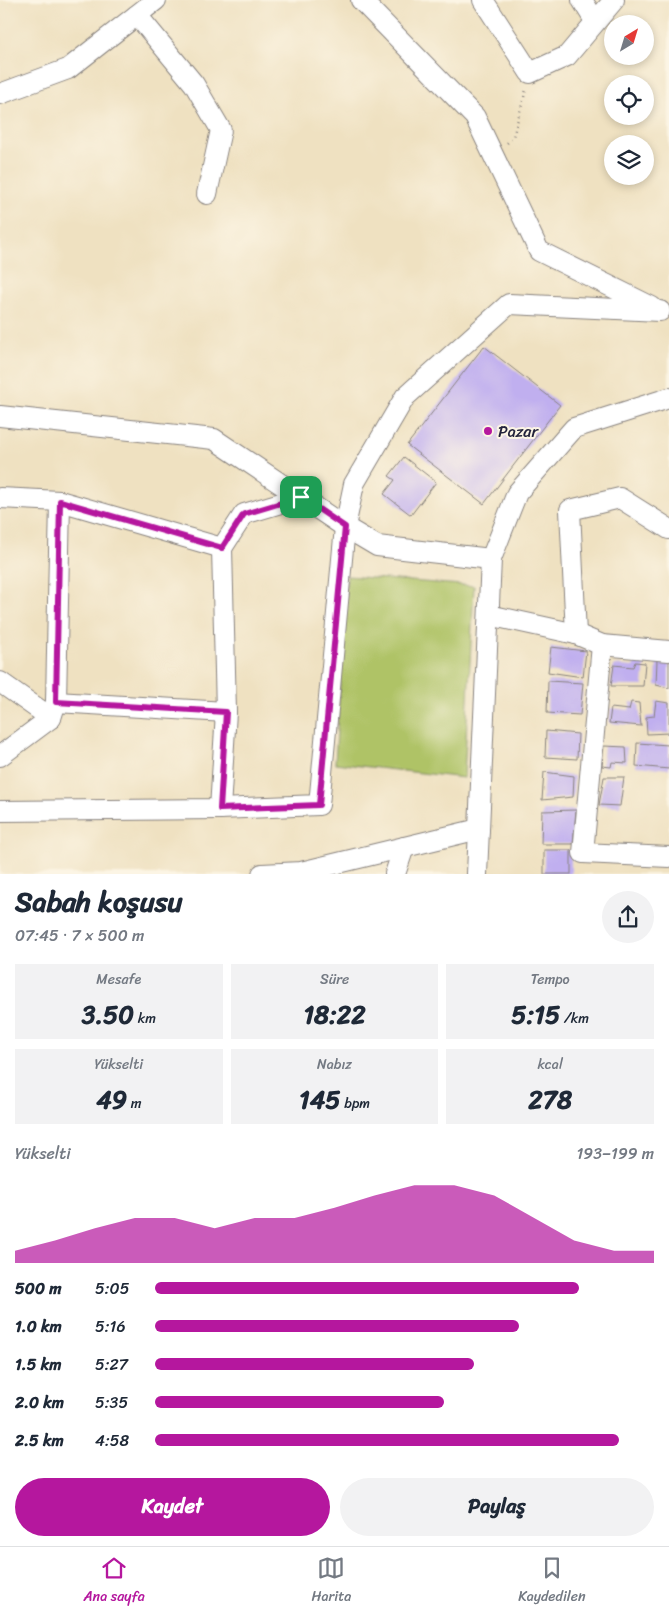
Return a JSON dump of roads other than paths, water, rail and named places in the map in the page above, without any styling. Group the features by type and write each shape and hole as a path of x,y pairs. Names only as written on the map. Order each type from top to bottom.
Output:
{"street":[{"path":"0,94 68,69 156,0"},
{"path":"361,0 475,117 539,251 664,313"},
{"path":"483,0 530,73 567,56 614,0"},
{"path":"582,0 595,21"},
{"path":"137,15 230,126 207,194"},
{"path":"0,811 220,809 319,805 345,527 354,484 405,397 509,304 664,313"},
{"path":"477,874 491,559 517,493 574,428 669,398"},
{"path":"0,416 214,438 345,527 377,546 491,559"},
{"path":"220,809 226,712 222,548 244,514 301,497"},
{"path":"0,498 60,501 222,548"},
{"path":"576,634 570,510 620,498 669,529"},
{"path":"0,756 53,710 60,501"},
{"path":"489,615 576,634 602,644 669,651"},
{"path":"602,644 583,853 669,857"},
{"path":"0,682 53,710 226,712"},
{"path":"262,874 301,872 479,829"},
{"path":"396,874 404,847"}],"place":[{"name":"Pazar","path":"488,431"}]}
